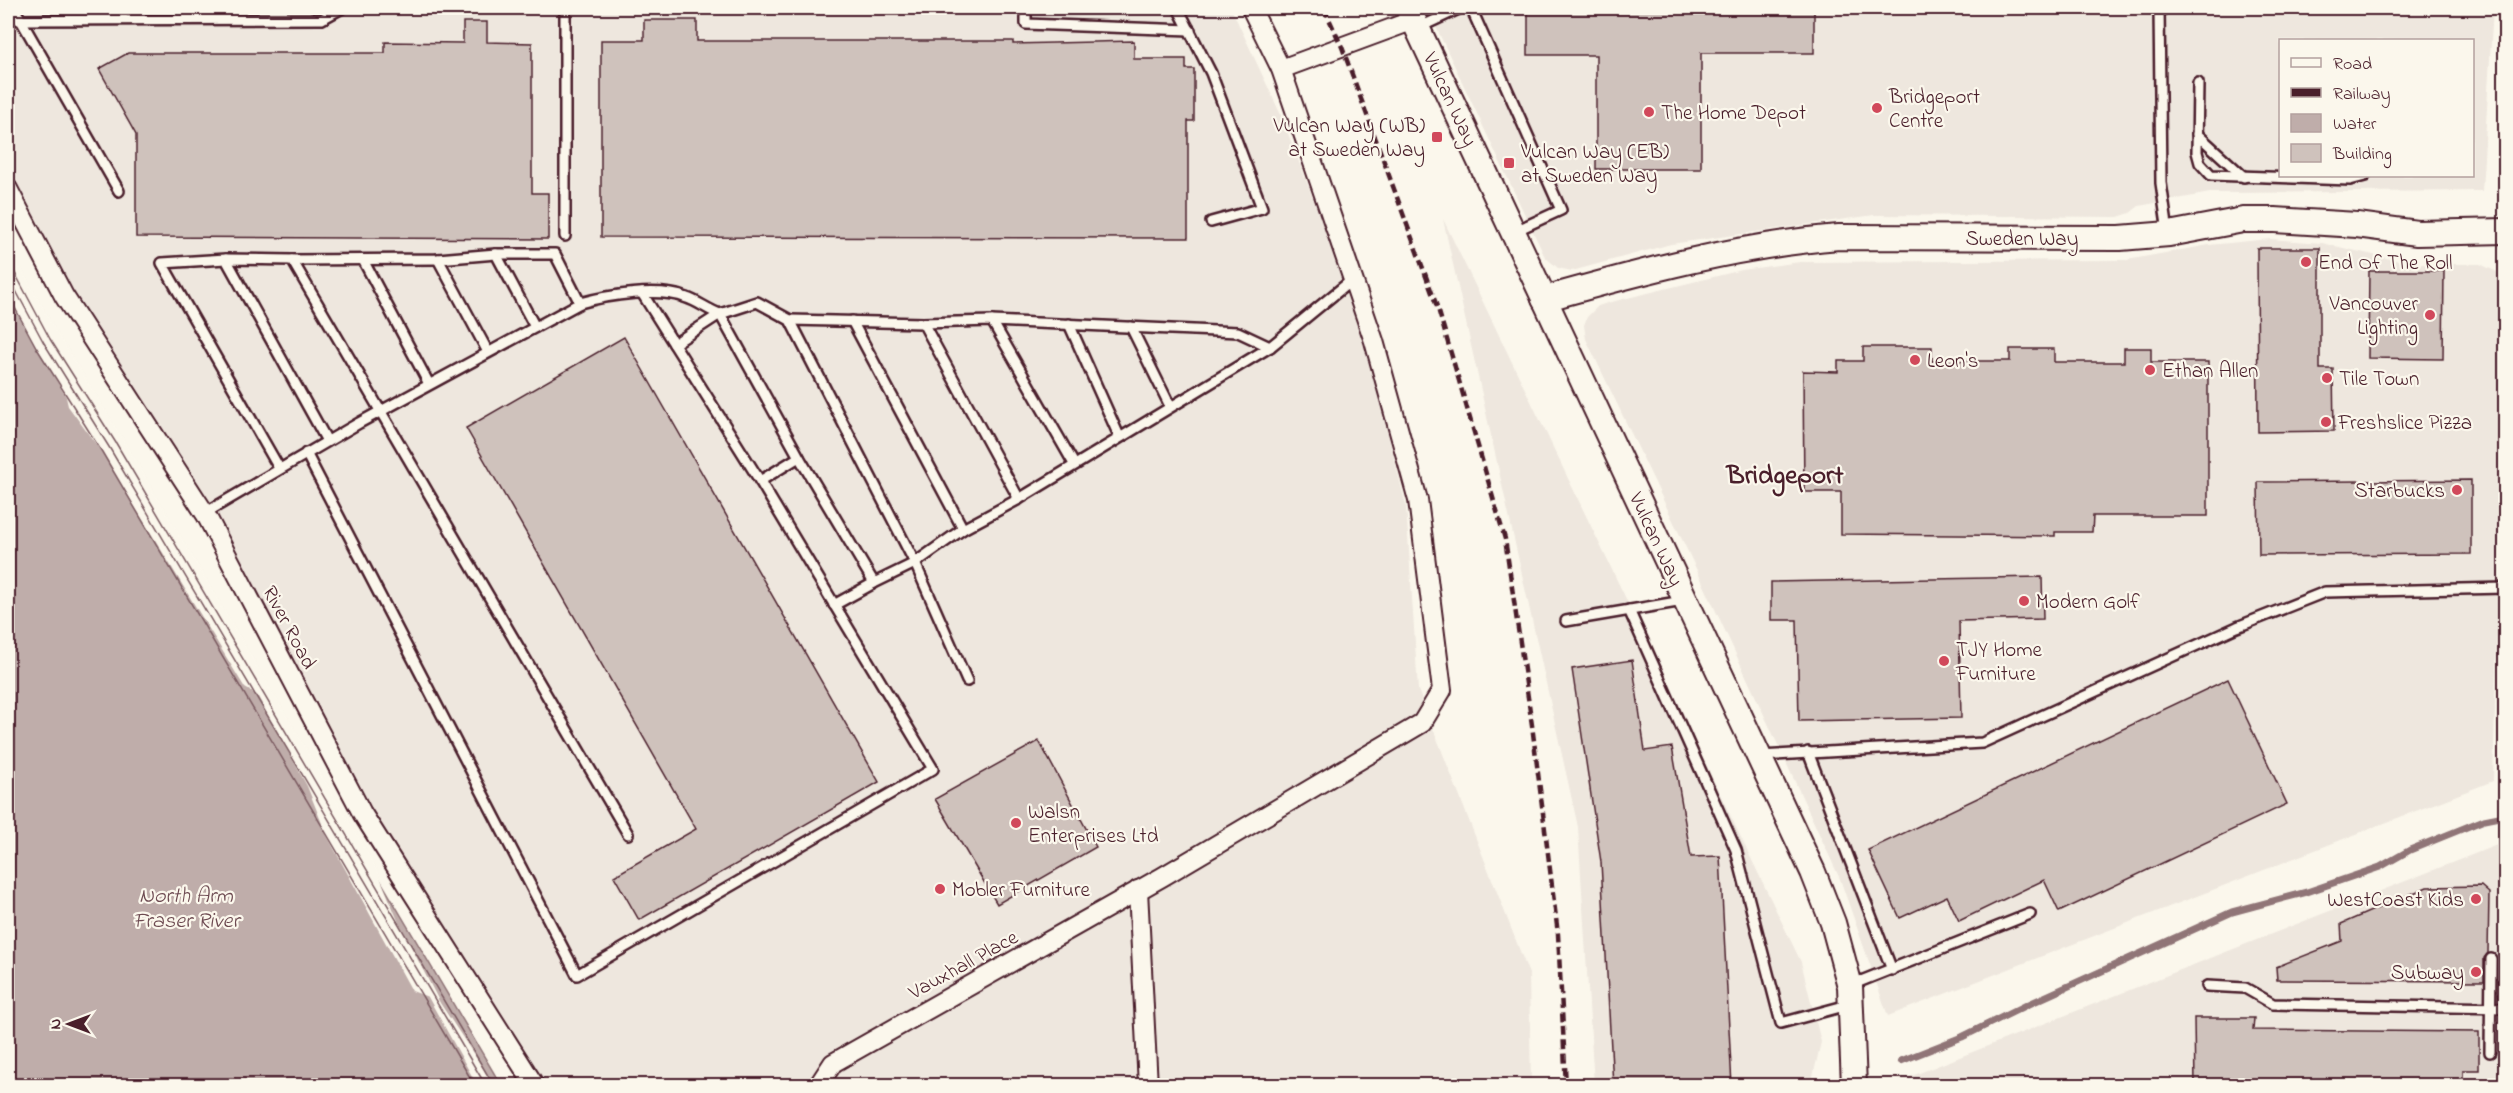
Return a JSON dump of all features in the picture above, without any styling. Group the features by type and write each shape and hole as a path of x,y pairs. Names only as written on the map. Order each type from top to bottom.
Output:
{"street":[{"path":"1251,8 1281,69 1353,279"},
{"path":"1281,69 1413,18"},
{"name":"Vulcan Way","path":"1413,18 1759,756 1829,913 1851,995 1854,1086"},
{"name":"River Road","path":"8,189 64,296 205,513 362,813 535,1086"},
{"name":"Sweden Way","path":"1544,299 1723,254 1796,241 1839,237 2120,238 2169,234 2243,220 2357,225 2417,233 2505,231"},
{"name":"Vauxhall Place","path":"818,1086 833,1063 1138,890 1422,723 1442,690 1418,500 1378,353 1353,279"},
{"path":"1138,890 1148,1086"}],"lane":[{"path":"14,8 119,191"},
{"path":"19,20 322,19 342,8"},
{"path":"565,8 565,236"},
{"path":"1026,8 1026,24 1190,30"},
{"path":"1178,8 1211,73 1262,208 1211,222"},
{"path":"1413,18 1461,8"},
{"path":"1472,8 1560,210 1513,232"},
{"path":"2159,8 2161,183 2169,234"},
{"path":"2198,82 2197,152 2205,170 2218,177 2350,180 2361,177"},
{"path":"2197,134 2244,177"},
{"path":"279,468 162,263 226,259 438,259 496,254 555,254 580,303"},
{"path":"496,254 535,327"},
{"path":"226,259 327,441"},
{"path":"438,259 488,352"},
{"path":"292,260 628,834"},
{"path":"363,260 429,384"},
{"path":"834,605 915,563 963,529 1019,499 1119,436 1270,347 1353,279"},
{"path":"205,513 381,410 580,303 607,295 642,293 687,298 699,306 720,314 799,457 874,583"},
{"path":"306,453 577,975 933,769 760,481 642,293"},
{"path":"674,344 720,314 757,302 790,320 923,323 992,321 1238,332 1270,347"},
{"path":"790,320 915,563 967,681"},
{"path":"852,321 963,529"},
{"path":"992,321 1074,464"},
{"path":"923,323 1019,499"},
{"path":"1070,324 1119,436"},
{"path":"1131,327 1170,406"},
{"path":"760,481 799,457"},
{"path":"1759,756 1982,743 2237,627 2325,592 2505,588"},
{"path":"1566,621 1686,600"},
{"path":"1629,610 1736,850 1781,1023 1851,995 1892,970 2030,914"},
{"path":"1808,752 1892,970"},
{"path":"2490,1053 2491,959"},
{"path":"2207,986 2245,988 2273,1004 2505,1008"}],"shaded area":[{"path":"8,8 1231,8 1280,113 1339,265 1376,386 1406,505 1418,690 1529,974 1531,1085 535,1085 362,813 206,515 8,189"},
{"name":"Bridgeport Centre","path":"1427,8 2493,8 2482,191 2210,193 2139,206 2130,213 2118,217 1874,215 1671,244 1572,271 1558,268 1545,257"},
{"path":"1443,219 1801,962 1821,1042 1811,1085 1594,1085 1578,827"},
{"path":"2270,239 2322,243 2412,264 2480,264 2497,272 2504,281 2505,339 2493,781 1888,1016 1840,879 1702,581 1586,339 1584,325 1587,317 1598,306 1607,303 1742,270 1800,262 2127,260 2209,245"},
{"path":"2497,845 2497,1085 1899,1086 1899,1081"}],"water":[{"name":"North Arm Fraser River","path":"8,247 55,336 121,440 501,1085 8,1085"}],"pier":[{"path":"8,244 58,334 123,439 375,865 399,923 440,1003 494,1085 477,1085 428,997 412,991 327,836 307,786 257,695 245,688 103,454 68,406 66,397 8,298"}],"building":[{"name":"The Home Depot","path":"1528,8 1814,8 1814,53 1701,53 1701,169 1596,169 1596,55 1528,55"},
{"path":"644,20 697,20 697,41 1013,41 1013,44 1134,41 1134,59 1186,59 1186,69 1194,69 1194,121 1188,121 1188,238 601,237 601,40 644,40"},
{"path":"463,22 487,22 487,42 532,43 532,193 548,193 548,239 136,237 136,135 99,69 128,53 385,53 385,42 463,43"},
{"path":"2257,248 2320,248 2320,369 2333,369 2334,431 2258,432"},
{"path":"2369,271 2444,271 2443,359 2368,358"},
{"path":"624,337 879,782 639,920 614,876 696,829 466,428"},
{"path":"1863,347 1932,347 1932,361 2010,361 2010,349 2054,349 2054,362 2124,362 2124,348 2151,348 2151,362 2208,362 2208,516 2093,516 2092,532 2055,532 2055,536 1841,534 1841,492 1804,492 1803,371 1838,372 1838,361 1863,361"},
{"path":"2471,480 2471,554 2259,555 2258,482"},
{"path":"2042,577 2043,619 1959,621 1961,718 1799,721 1797,620 1771,620 1771,582"},
{"path":"1632,660 1645,751 1672,747 1691,857 1720,856 1732,1086 1613,1086 1601,862 1572,669"},
{"path":"2228,679 2287,804 2059,912 2044,880 1959,921 1947,896 1900,918 1868,850"},
{"name":"Walsn Enterprises Ltd","path":"1039,741 1096,847 997,904 935,799"},
{"path":"2481,886 2489,893 2488,953 2484,958 2484,981 2277,980 2276,967 2342,941 2341,924 2427,887"},
{"path":"2194,1018 2254,1018 2253,1030 2479,1032 2479,1070 2463,1070 2463,1086 2195,1086"}],"waterway":[{"path":"1901,1061 1962,1037 2232,912 2307,892 2380,867 2410,850 2484,820 2499,817"}],"railway":[{"path":"1324,8 1342,47 1439,312 1505,539 1532,725 1558,934 1566,1086"}],"place":[{"name":"Bridgeport Centre","path":"1877,108"},
{"name":"The Home Depot","path":"1649,112"},
{"name":"Vulcan Way (WB) at Sweden Way","path":"1437,137"},
{"name":"Vulcan Way (EB) at Sweden Way","path":"1509,163"},
{"name":"End Of The Roll","path":"2306,262"},
{"name":"Vancouver Lighting","path":"2430,315"},
{"name":"Leon's","path":"1915,360"},
{"name":"Ethan Allen","path":"2150,370"},
{"name":"Tile Town","path":"2327,378"},
{"name":"Freshslice Pizza","path":"2326,422"},
{"name":"Starbucks","path":"2457,490"},
{"name":"Modern Golf","path":"2024,601"},
{"name":"TJY Home Furniture","path":"1944,661"},
{"name":"Walsn Enterprises Ltd","path":"1016,823"},
{"name":"Mobler Furniture","path":"940,889"},
{"name":"WestCoast Kids","path":"2476,899"},
{"name":"Subway","path":"2476,972"}],"district":[{"name":"Bridgeport","path":"1785,474"}]}
